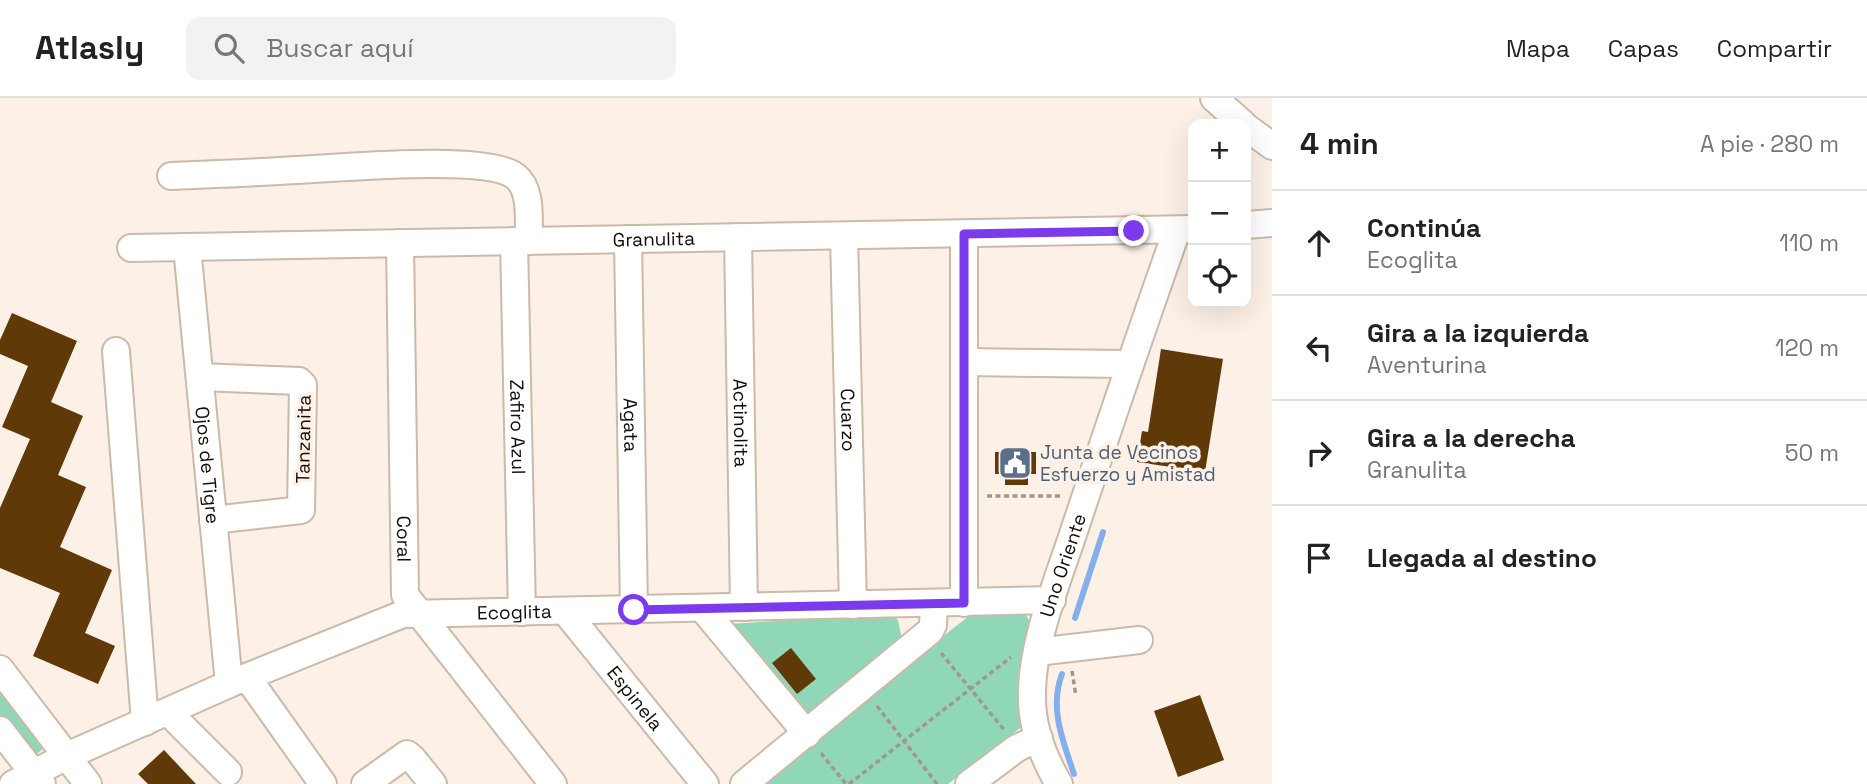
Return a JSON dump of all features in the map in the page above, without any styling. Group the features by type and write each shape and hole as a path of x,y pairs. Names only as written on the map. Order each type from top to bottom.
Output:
{"street":[{"path":"1214,98 1236,119"},
{"path":"1251,131 1272,146"},
{"name":"Zafiro Azul","path":"171,176 406,165 470,165 514,175 526,190 522,241 522,612"},
{"path":"1251,225 1272,223"},
{"name":"Granulita","path":"131,248 1185,229"},
{"name":"Uno Oriente","path":"1059,784 1050,770 1039,738 1032,692 1037,652 1130,364 1185,229"},
{"path":"964,234 964,603"},
{"name":"Cuarzo","path":"844,236 853,605"},
{"name":"Actinolita","path":"738,237 744,607"},
{"name":"Agata","path":"628,239 634,610"},
{"name":"Coral","path":"400,243 404,592 553,784"},
{"name":"Ojos de Tigre","path":"187,247 213,520 238,680 323,784"},
{"path":"116,351 156,717 228,772"},
{"path":"964,362 1130,364"},
{"name":"Tanzanita","path":"200,377 299,381 303,384 301,510 213,520"},
{"name":"Ecoglita","path":"30,781 67,756 238,680 387,618 403,614 1052,600"},
{"path":"744,784 927,635 933,625 934,603"},
{"path":"702,608 807,734"},
{"name":"Espinela","path":"565,611 705,784"},
{"path":"1037,652 1139,640"},
{"path":"0,669 88,784"},
{"path":"0,730 30,781"},
{"path":"969,784 1017,748 1039,738"},
{"path":"365,784 407,754 433,784"}],"path":[{"path":"964,496 1061,496"},
{"path":"927,635 1005,732 1012,729"},
{"path":"807,734 848,784 1011,657"},
{"path":"863,688 937,784"}],"green space":[{"path":"1016,610 1025,613 1032,626 1020,700 1020,728 948,784 759,784 970,615"},
{"path":"890,614 898,620 902,639 807,719 729,624"},
{"path":"0,687 44,743 44,748 37,754 29,752 0,714"}],"building":[{"path":"12,313 77,341 51,402 83,416 58,475 86,487 60,547 112,570 85,633 115,646 98,684 33,656 60,593 0,568 0,508 30,439 2,427 28,366 0,354 0,340"},
{"path":"1161,349 1223,359 1205,472 1137,462 1142,431 1148,432"},
{"name":"Junta de Vecinos Esfuerzo y Amistad","path":"995,452 1036,452 1036,474 1028,474 1028,485 1005,485 1005,474 995,474"},
{"path":"791,648 816,679 797,694 772,663"},
{"path":"1200,695 1224,760 1178,777 1154,711"},
{"path":"164,750 196,784 148,784 138,774"}],"waterway":[{"path":"1075,618 1103,532"},
{"path":"1062,674 1058,687 1057,712 1074,774"}],"place":[{"name":"Junta de Vecinos Esfuerzo y Amistad","path":"1015,463"}],"route":[{"path":"634,610 964,603 964,234 1134,231"}]}
